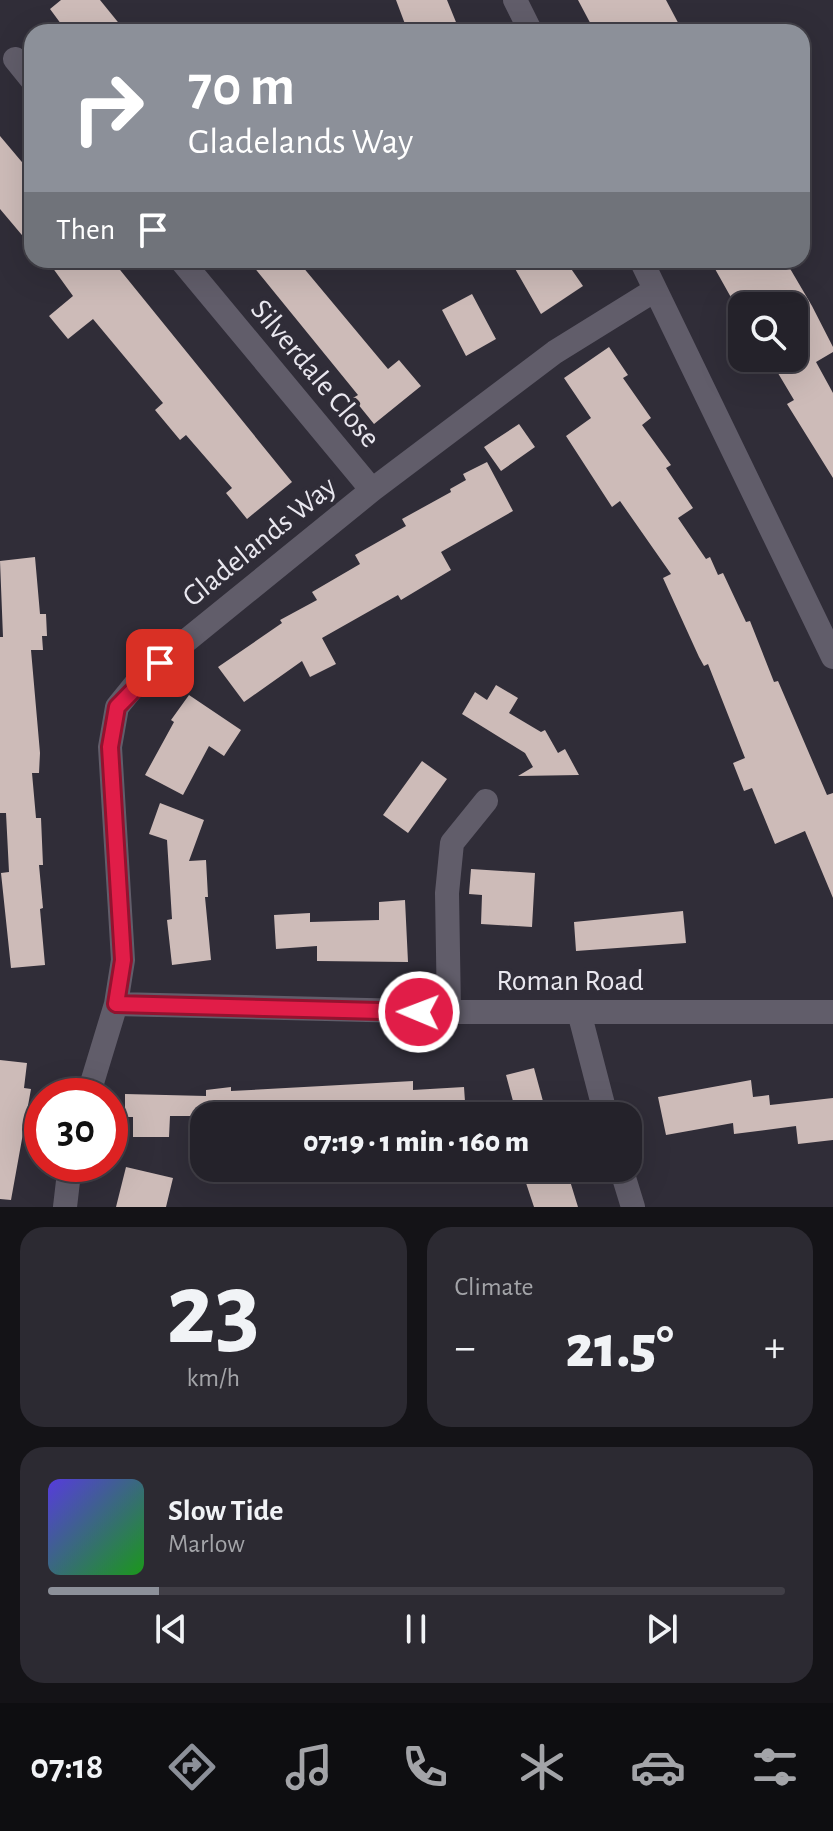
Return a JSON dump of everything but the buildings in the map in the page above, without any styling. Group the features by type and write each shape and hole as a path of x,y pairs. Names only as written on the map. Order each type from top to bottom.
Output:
{"street":[{"path":"515,0 527,24"},
{"path":"15,59 24,70"},
{"name":"Silverdale Close","path":"188,268 372,490"},
{"path":"645,268 833,657"},
{"name":"Gladelands Way","path":"93,1078 116,1004 123,960 110,747 117,707 138,681 372,490 555,352 655,290"},
{"path":"449,1012 447,893 452,843 486,801"},
{"name":"Roman Road","path":"116,1004 449,1012 833,1012"},
{"path":"579,1012 602,1102"},
{"path":"65,1207 68,1182"},
{"path":"625,1182 633,1207"}],"route":[{"path":"160,663 138,681 117,707 110,747 123,960 116,1004 419,1012"}]}
